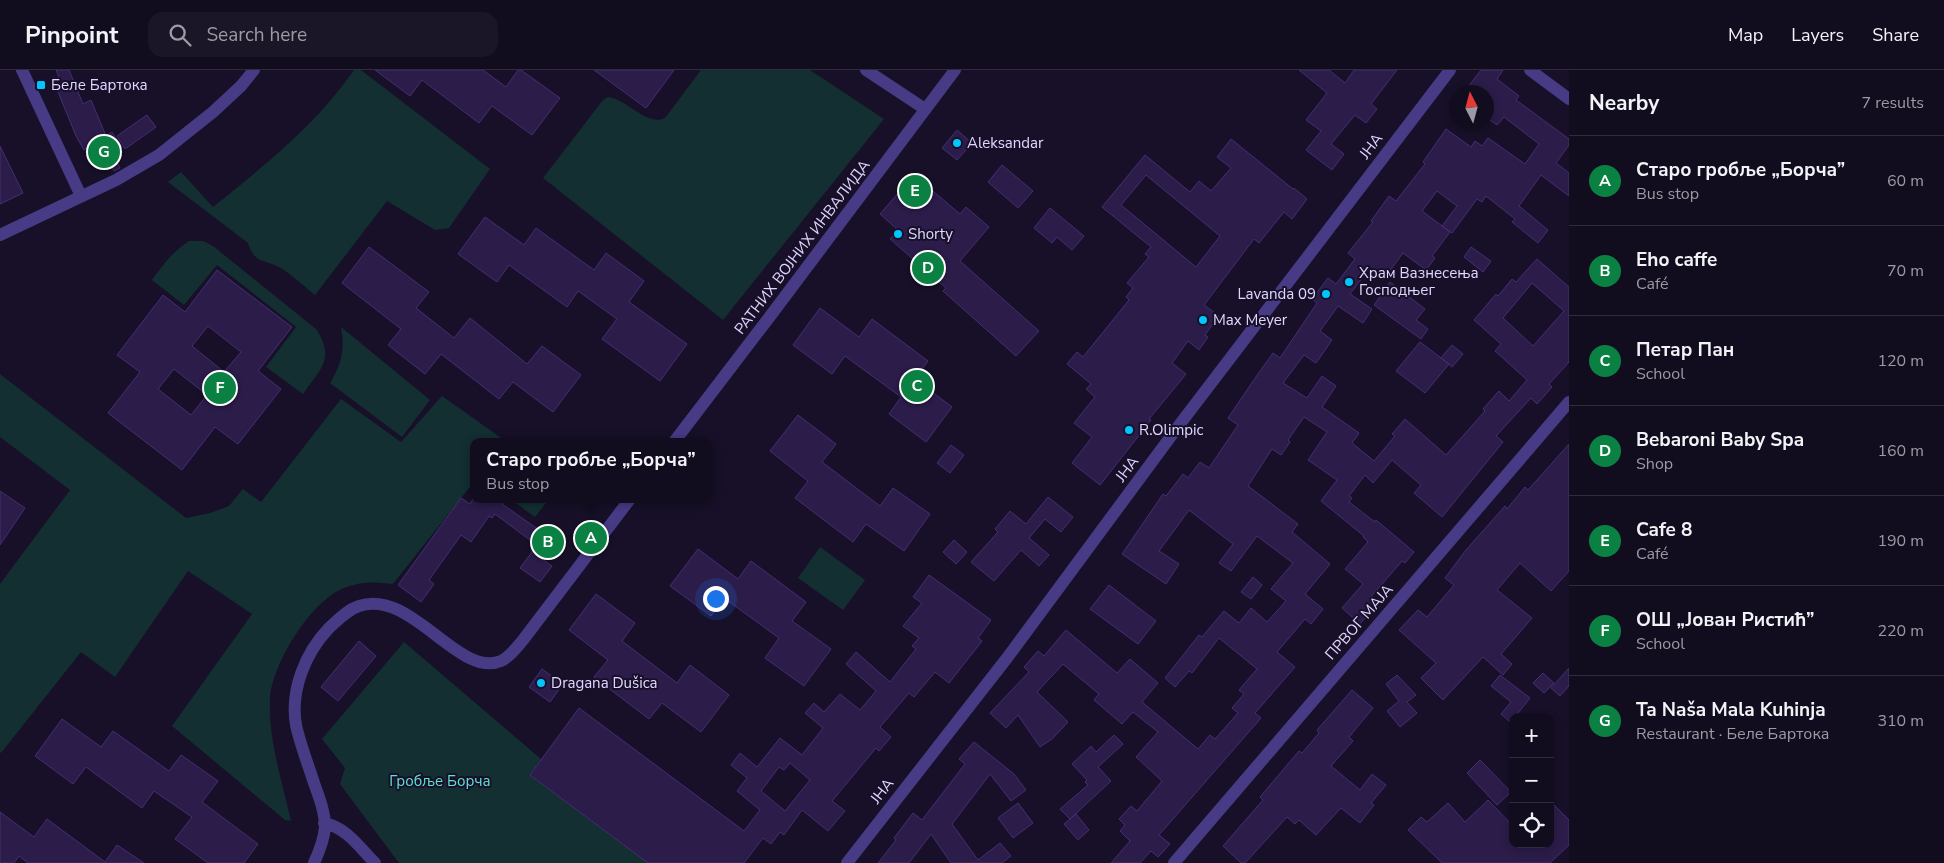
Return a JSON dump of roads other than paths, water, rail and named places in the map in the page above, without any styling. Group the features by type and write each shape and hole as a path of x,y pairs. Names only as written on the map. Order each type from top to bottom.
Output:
{"street":[{"path":"22,70 81,196"},
{"path":"0,235 124,176 159,155 213,112 241,86 254,70"},
{"path":"866,70 925,109"},
{"name":"РАТНИХ ВОЈНИХ ИНВАЛИДА","path":"677,438 955,70"},
{"name":"ЈНА","path":"846,863 1007,658 1180,424 1450,70"},
{"path":"1530,70 1569,99"},
{"name":"ПРВОГ МАЈА","path":"1174,863 1569,402"},
{"path":"314,863 321,847 324,823 321,806 296,726 295,709 298,684 303,668 314,646 326,632 340,617 350,610 360,606 378,604 391,607 410,616 472,660 487,663 500,662 523,640 627,503"},
{"path":"324,823 336,826 343,831 375,863"}],"place":[{"name":"Беле Бартока","path":"41,85"},
{"name":"Aleksandar","path":"957,143"},
{"name":"Ta Naša Mala Kuhinja","path":"104,152"},
{"name":"Cafe 8","path":"915,191"},
{"name":"Shorty","path":"898,234"},
{"name":"Bebaroni Baby Spa","path":"928,268"},
{"name":"Храм Вазнесења Господњег","path":"1349,282"},
{"name":"Lavanda 09","path":"1326,294"},
{"name":"Max Meyer","path":"1203,320"},
{"name":"Петар Пан","path":"917,386"},
{"name":"ОШ „Јован Ристић”","path":"220,388"},
{"name":"R.Olimpic","path":"1129,430"},
{"name":"Старо гробље „Борча”","path":"591,538"},
{"name":"Eho caffe","path":"548,542"},
{"name":"Dragana Dušica","path":"541,683"}],"park label":[{"name":"Гробље Борча","path":"440,781"}]}
